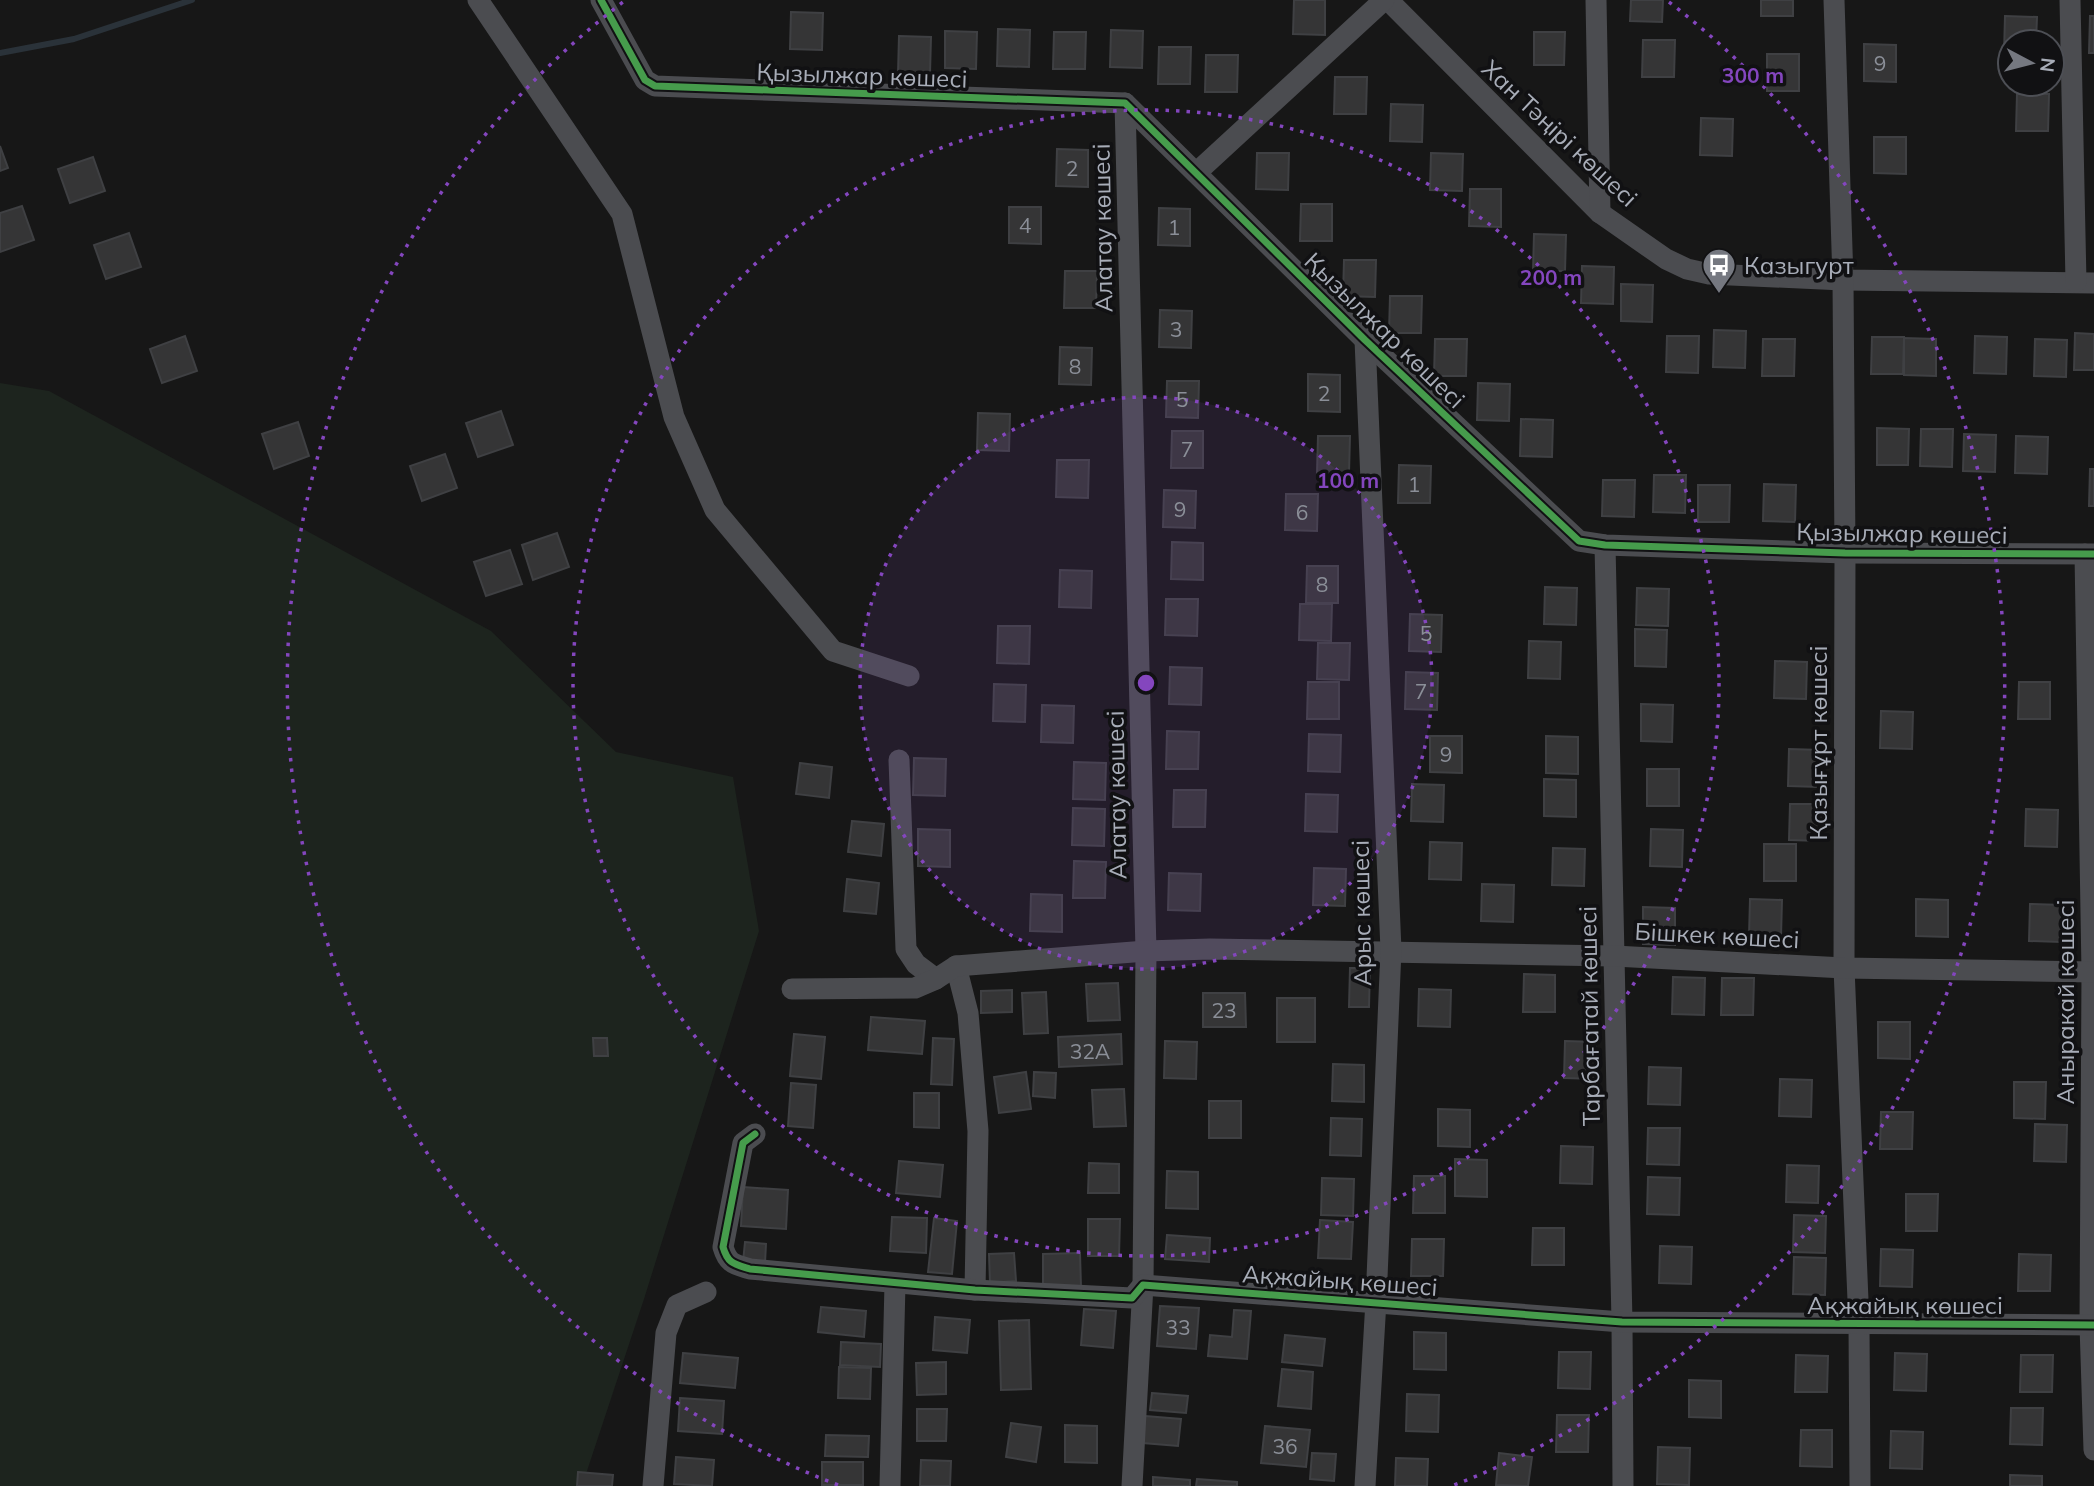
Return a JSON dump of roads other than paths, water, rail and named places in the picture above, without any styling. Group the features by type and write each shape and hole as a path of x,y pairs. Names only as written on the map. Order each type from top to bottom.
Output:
{"street":[{"path":"478,0 622,214 674,417 715,510 833,651 909,676"},
{"name":"Қызылжар көшесі","path":"601,0 645,80 655,86 1125,103 1365,340 1579,541 1605,545 1845,553 2090,554"},
{"path":"1196,173 1386,0"},
{"name":"Хан Тәңірі көшесі","path":"1386,0 1600,213 1666,260 1687,269 1709,274 1843,281 2085,283"},
{"path":"1596,0 1600,213"},
{"name":"Қазығұрт көшесі","path":"1834,0 1843,281 1844,968 1859,1324 1860,1486"},
{"path":"2070,0 2085,283"},
{"name":"Алатау көшесі","path":"1125,103 1146,951 1143,1284 1132,1486"},
{"name":"Арыс көшесі","path":"1365,340 1391,950 1365,1486"},
{"name":"Тарбағатай көшесі","path":"1605,545 1622,1322 1623,1486"},
{"name":"Аныракай көшесі","path":"2090,554 2094,1450"},
{"path":"899,760 906,949 916,964 936,979"},
{"name":"Бішкек көшесі","path":"956,966 1146,951 1210,949 1391,950 1614,956 1844,968 2093,972"},
{"path":"792,989 915,988 956,966 968,1013 978,1130 975,1290"},
{"name":"Ақжайық көшесі","path":"755,1134 743,1143 723,1247 726,1258 734,1264 750,1269 895,1284 1132,1298 1143,1284 1622,1322 2092,1325"},
{"path":"890,1486 895,1284"},
{"path":"653,1486 666,1333 677,1305 706,1292"}],"waterway":[{"path":"0,53 74,39 192,0"}],"place":[{"name":"Казыгурт","path":"1719,295"}]}
